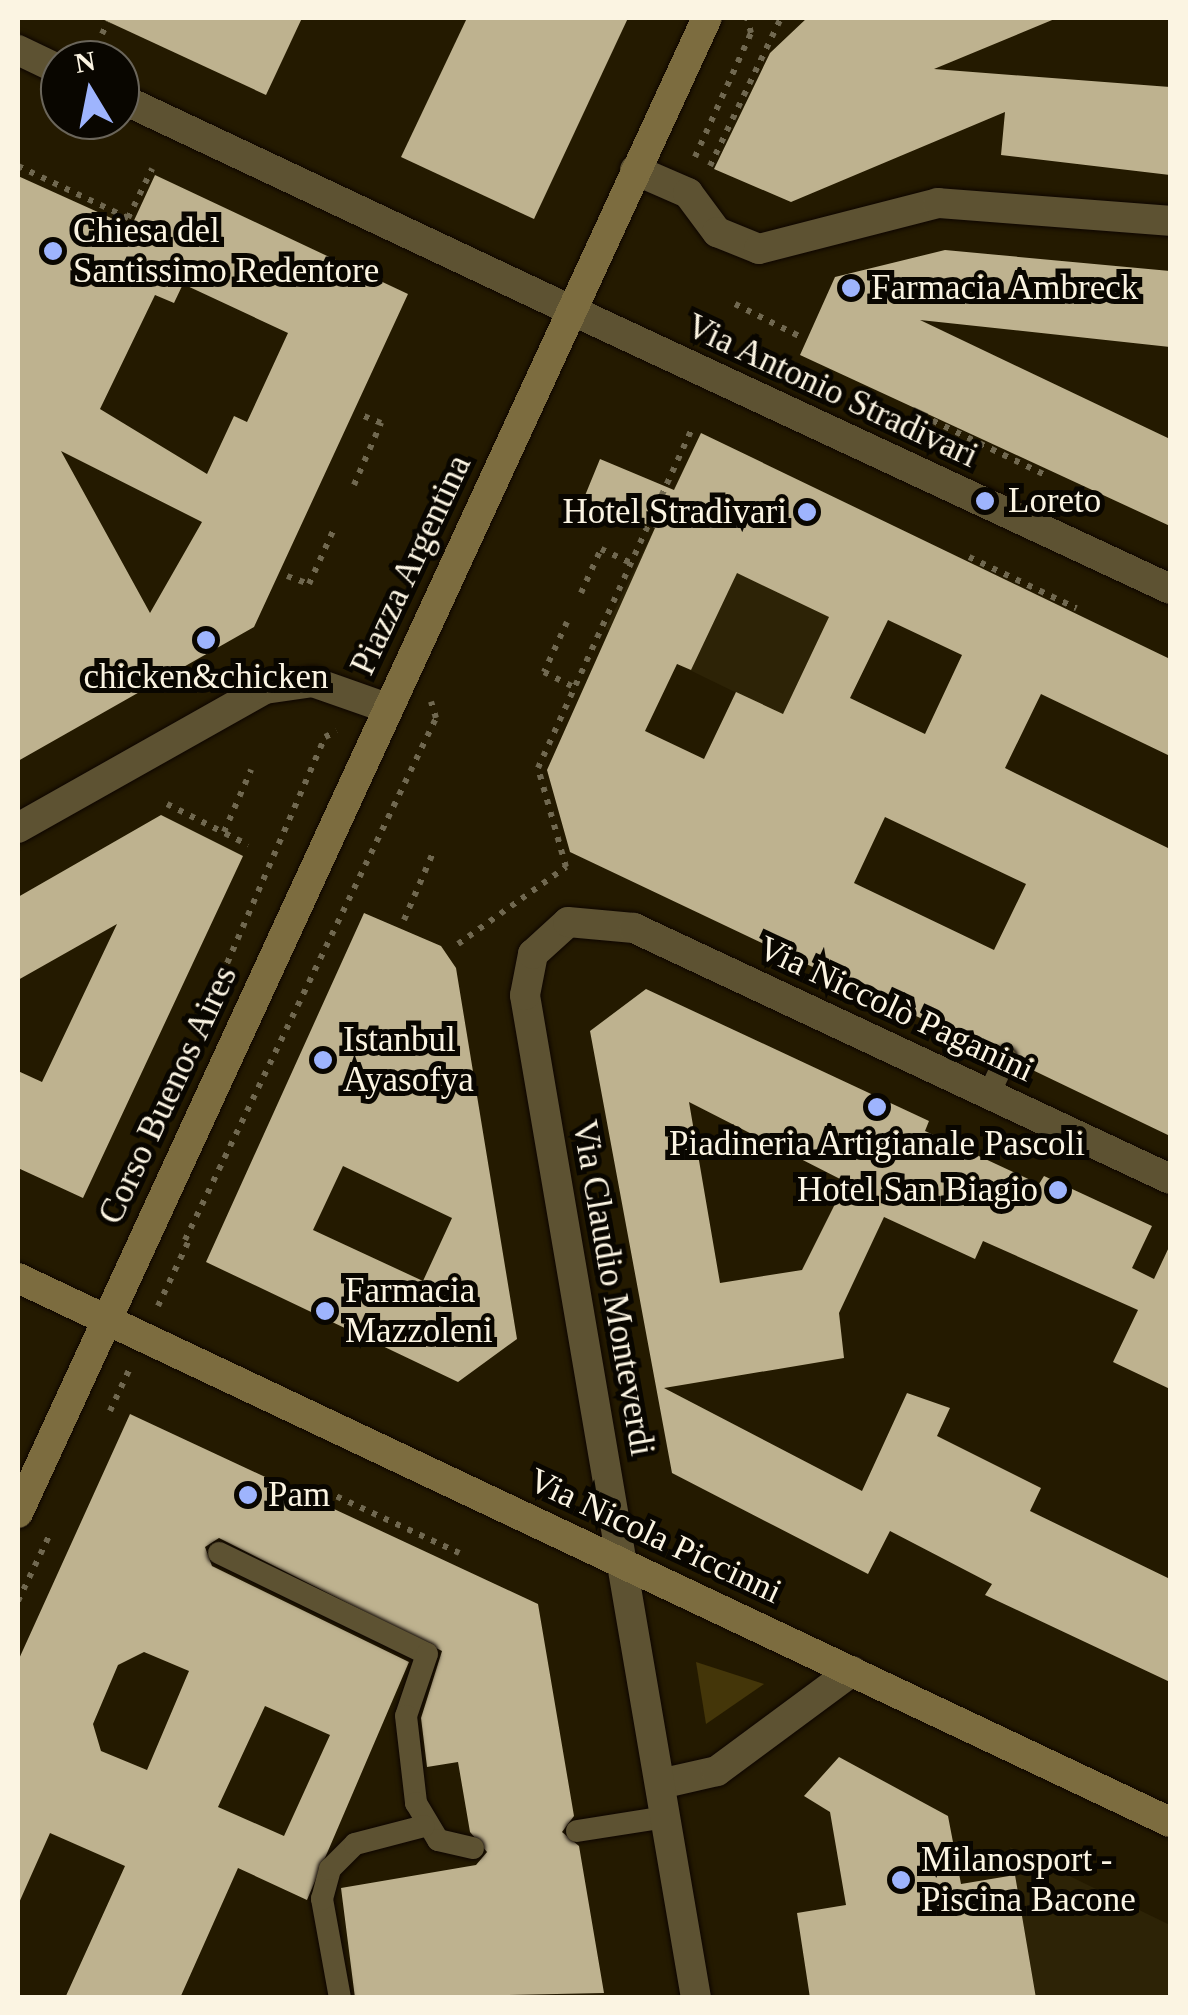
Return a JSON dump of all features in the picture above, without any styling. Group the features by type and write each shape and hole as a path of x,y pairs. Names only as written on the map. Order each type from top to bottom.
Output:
{"main road":[{"path":"571,310 706,18"},
{"name":"Piazza Argentina","path":"386,708 571,310"},
{"name":"Corso Buenos Aires","path":"18,1513 386,708"},
{"name":"Via Nicola Piccinni","path":"18,1278 1170,1822"}],"street":[{"name":"Via Antonio Stradivari","path":"140,107 1170,589"},
{"path":"635,170 688,193 711,226 736,242 801,243 956,202 1170,221"},
{"name":"Piazza Argentina","path":"18,828 265,689 313,682 386,708"},
{"name":"Via Niccolò Paganini","path":"586,920 634,928 1170,1179"},
{"name":"Via Claudio Monteverdi","path":"586,920 540,941 525,995 696,1998"},
{"path":"660,1784 716,1770 852,1671"}],"lane":[{"path":"990,1094 1006,1058"},
{"path":"218,1553 428,1654 406,1716 424,1826 438,1840 473,1848"},
{"path":"576,1831 665,1817"},
{"path":"340,1998 322,1899 330,1869 356,1844 424,1826"}],"path":[{"path":"710,167 780,18"},
{"path":"102,34 108,22"},
{"path":"18,166 128,218 152,168"},
{"path":"735,304 802,338"},
{"path":"354,485 381,424 361,415"},
{"path":"921,415 1049,477"},
{"path":"458,944 566,867 538,768 693,426"},
{"path":"287,576 309,584 334,529"},
{"path":"581,593 602,548 631,564"},
{"path":"969,558 1076,608"},
{"path":"568,622 544,672 574,686"},
{"path":"224,832 251,770"},
{"path":"167,804 248,845"},
{"path":"404,920 432,855"},
{"path":"325,1491 459,1553"}],"shaded area":[{"path":"701,433 926,543 830,739 605,629"},
{"path":"696,1662 764,1684 706,1724"},
{"path":"1010,1847 1170,1925 1170,1997 1036,1997"}],"building":[{"path":"100,18 302,18 266,95"},
{"path":"467,18 628,18 534,219 401,157"},
{"path":"807,18 1057,18 934,69 1170,87 1170,175 1001,155 1005,112 791,202 714,169 770,53"},
{"path":"155,175 408,294 254,627 18,761 18,176 131,227","holes":["183,284 288,333 247,422 234,416 207,474 100,409 155,295 174,303","61,451 202,522 150,613"]},
{"path":"945,250 1170,271 1170,347 920,320 1170,439 1170,526 800,355 835,277"},
{"path":"701,433 1170,659 1170,756 1041,694 1005,768 1170,849 1170,1136 1020,1064 1011,1044 992,1052 570,852 547,770 655,528 584,498 600,459 674,490","holes":["737,573 829,617 783,714 736,692 704,759 645,731 677,664 691,670","888,620 962,655 925,734 850,698","885,817 1026,884 994,950 854,883"]},
{"path":"161,815 243,856 83,1198 18,1168 18,1071 42,1082 117,924 18,980 18,897"},
{"path":"364,913 441,946 456,968 517,1339 458,1382 206,1262","holes":["343,1166 452,1218 423,1281 313,1230"]},
{"path":"646,989 929,1121 925,1131 1039,1184 1044,1176 1152,1226 1132,1268 1154,1279 1170,1245 1170,1389 1113,1362 1138,1310 983,1241 975,1259 884,1217 839,1313 844,1358 664,1388 862,1491 907,1393 950,1408 937,1436 1041,1488 1030,1511 1170,1579 1170,1682 985,1595 992,1584 890,1531 868,1574 672,1473 590,1031","holes":["689,1102 846,1182 802,1270 720,1283"]},
{"path":"130,1414 538,1604 574,1816 562,1832 579,1846 604,1993 355,1998 341,1888 476,1865 487,1852 470,1832 458,1762 427,1767 421,1718 442,1651 219,1538 205,1547 212,1566 409,1662 307,1900 238,1868 180,1998 65,1998 125,1866 50,1833 18,1905 18,1661","holes":["144,1652 189,1671 147,1770 101,1751 93,1724 118,1665","265,1706 330,1735 284,1836 218,1807"]},
{"name":"Milanosport - Piscina Bacone","path":"839,1757 948,1816 961,1884 1015,1875 1036,1998 810,1998 797,1913 846,1905 830,1812 804,1796"}],"place":[{"name":"Chiesa del Santissimo Redentore","path":"53,251"},
{"name":"Farmacia Ambreck","path":"851,288"},
{"name":"Loreto","path":"985,501"},
{"name":"Hotel Stradivari","path":"807,512"},
{"name":"chicken&chicken","path":"206,640"},
{"name":"Istanbul Ayasofya","path":"323,1060"},
{"name":"Piadineria Artigianale Pascoli","path":"877,1107"},
{"name":"Hotel San Biagio","path":"1058,1190"},
{"name":"Farmacia Mazzoleni","path":"325,1311"},
{"name":"Pam","path":"248,1495"},
{"name":"Milanosport - Piscina Bacone","path":"901,1880"}]}
